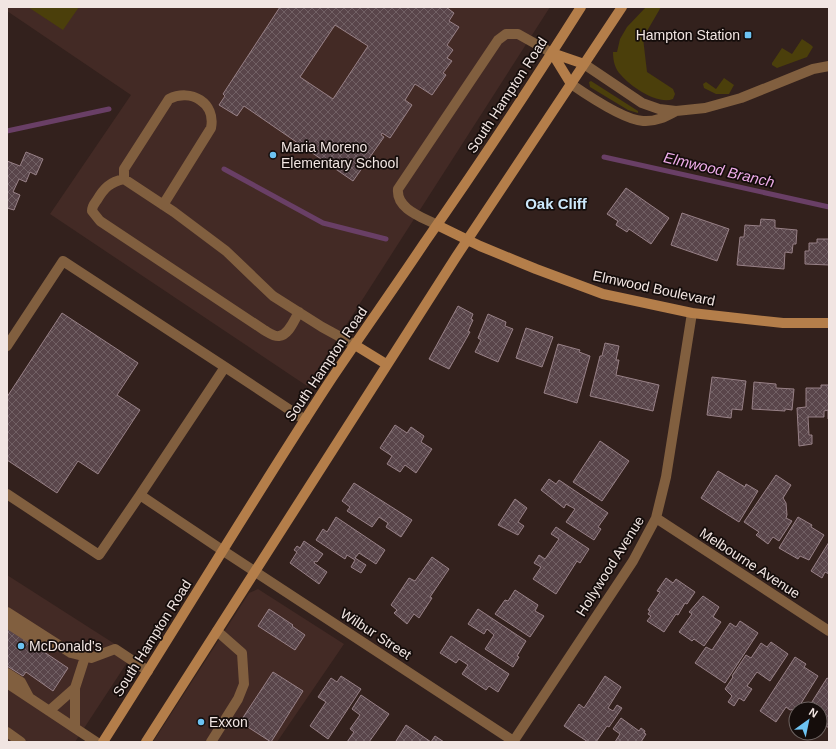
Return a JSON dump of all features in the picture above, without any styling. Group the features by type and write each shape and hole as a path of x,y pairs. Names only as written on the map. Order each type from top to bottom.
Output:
{"main road":[{"name":"South Hampton Road","path":"103,742 222,550 305,420 552,53 581,7"},
{"path":"146,742 386,364 622,7"},
{"path":"552,53 584,64"},
{"path":"552,53 571,84"},
{"name":"Elmwood Boulevard","path":"437,225 467,240 536,269 603,294 692,313 783,323 829,323"},
{"path":"355,344 386,364"}],"street":[{"path":"437,225 405,208 400,201 398,189 498,40 506,34 518,34 552,53"},
{"path":"584,64 642,103 659,109 676,111 705,108 740,98 813,69 829,66"},
{"path":"571,84 615,111 642,121 660,119 676,111"},
{"path":"124,180 124,169 169,99 184,94 200,100 207,106 211,113 213,121 211,128 163,205"},
{"path":"299,312 285,333 275,336 100,221 92,211 92,207 105,188 115,181 124,180 163,205 226,250 273,296 299,312 322,327 355,344"},
{"path":"7,346 63,262 305,420"},
{"name":"Hollywood Avenue","path":"514,742 633,561 656,518 666,477 692,313"},
{"path":"7,494 99,555 140,496 225,367"},
{"name":"Wilbur Street","path":"140,496 514,742"},
{"name":"Melbourne Avenue","path":"656,518 829,631"},
{"path":"7,612 70,653 91,658 116,649 148,671"},
{"path":"7,623 26,636 46,646 53,642"},
{"path":"211,742 238,699 244,684 242,653 217,631"},
{"path":"75,728 75,688 85,657"},
{"path":"7,673 21,682 30,698"},
{"path":"7,683 96,742"},
{"path":"49,711 75,688"},
{"path":"7,732 21,742"}],"shaded area":[{"name":"Maria Moreno Elementary School","path":"7,7 550,7 307,386 50,214 131,95 7,11"},
{"path":"28,7 79,7 63,30"},
{"path":"646,7 661,7 643,38 647,72 673,89 675,94 673,99 667,100 653,97 631,85 619,73 613,59 613,52 617,52 620,39 627,27"},
{"path":"802,39 813,47 807,57 777,68 772,65 782,48 792,54"},
{"path":"724,78 734,85 729,94 716,94 704,88 703,84 706,82 716,89"},
{"path":"591,81 638,111 638,113 628,110 590,87 589,82"},
{"path":"7,575 132,655 75,742 7,742"},
{"path":"258,589 344,644 277,742 153,742 249,593"}],"building":[{"path":"280,7 446,7 454,13 449,21 459,27 447,45 453,50 447,58 452,61 443,73 446,75 432,95 415,84 405,100 412,105 390,138 382,133 381,135 384,137 353,181 244,106 237,116 219,105 225,96 223,94","holes":["335,25 368,46 333,99 300,77"]},
{"path":"26,152 43,159 36,175 30,172 26,182 19,179 13,192 20,195 14,210 7,208 7,161 20,166"},
{"path":"626,188 669,218 651,244 629,229 627,232 616,225 618,221 607,214"},
{"path":"682,213 729,229 717,261 671,245"},
{"path":"761,219 775,220 775,228 797,230 796,244 793,244 792,253 785,252 784,269 737,265 740,237 744,237 745,225 760,226"},
{"path":"817,239 829,239 829,265 805,264 805,251 809,251 809,243 817,243"},
{"path":"458,306 473,314 471,319 473,320 468,331 470,332 449,369 429,359"},
{"path":"62,313 138,363 117,395 140,410 98,474 78,461 57,493 7,460 7,397"},
{"path":"488,314 506,322 505,326 513,329 498,362 475,352 481,340 478,338"},
{"path":"526,328 553,337 542,367 516,358"},
{"path":"605,343 619,346 616,360 619,360 616,375 659,385 653,411 590,396 600,356 602,356"},
{"path":"558,344 580,350 579,352 590,356 577,403 544,393"},
{"path":"712,377 746,381 742,410 732,409 731,418 707,415"},
{"path":"754,382 776,384 776,388 794,389 792,410 752,409"},
{"path":"821,385 829,385 829,419 828,410 824,411 824,417 808,417 809,435 812,435 812,444 799,446 797,408 806,407 806,388 821,388"},
{"path":"395,425 407,433 411,427 424,436 421,442 432,449 416,473 405,465 400,472 387,464 392,456 380,448"},
{"path":"600,441 629,461 602,501 573,482"},
{"path":"718,471 745,487 746,484 758,491 739,522 701,498"},
{"path":"776,475 791,485 783,498 786,503 786,518 792,521 779,541 773,537 768,544 756,535 759,532 744,522"},
{"path":"549,479 556,484 559,480 608,513 598,527 601,529 594,540 566,522 575,509 566,504 564,508 541,490"},
{"path":"354,483 412,520 401,537 386,527 388,523 379,517 372,527 347,511 350,507 342,501"},
{"path":"515,499 527,508 518,522 524,526 518,535 498,525"},
{"path":"336,517 385,550 376,564 359,553 355,558 366,565 361,573 351,567 355,560 347,555 345,559 316,540 323,529 327,532"},
{"path":"798,517 812,525 811,527 824,535 809,560 800,556 798,559 779,548"},
{"path":"556,527 589,549 580,563 577,561 556,594 533,579 541,567 534,563 539,555 545,559 559,539 551,534"},
{"path":"304,541 323,554 317,562 315,561 314,563 327,572 319,584 290,563 297,552 294,550 297,546 300,548"},
{"path":"829,542 829,574 825,572 822,578 811,571"},
{"path":"432,557 449,569 430,597 432,598 419,618 414,614 407,624 394,613 397,610 391,605 409,578 415,581"},
{"path":"666,578 673,583 676,579 695,592 687,604 685,603 678,615 676,614 664,632 647,621 651,616 648,614 650,611 648,610 660,592 657,591"},
{"path":"515,590 538,605 535,611 544,616 530,637 495,614 505,600 508,601"},
{"path":"703,596 719,607 713,617 721,622 704,646 694,639 692,641 679,632 692,614 689,612"},
{"path":"269,609 305,635 295,650 258,626"},
{"path":"478,609 526,641 517,656 519,657 513,667 485,649 494,635 487,629 484,634 468,624"},
{"path":"740,621 758,633 725,683 695,663 706,647 712,650 730,623 736,627"},
{"name":"McDonald's","path":"7,627 68,668 53,691 26,672 23,676 7,666"},
{"path":"451,636 509,674 498,692 489,686 486,690 462,674 468,665 459,659 456,663 440,653"},
{"path":"771,642 788,654 770,681 757,672 747,686 752,689 744,701 739,698 734,706 728,702 732,696 725,689 733,677 732,676 746,655 751,658 761,643 767,647"},
{"path":"795,657 806,664 804,667 818,676 802,701 788,701 788,708 786,707 776,722 760,711"},
{"path":"273,672 303,691 271,742 240,722"},
{"path":"341,676 361,689 328,739 310,726 326,702 318,697 331,678 337,682"},
{"path":"605,676 621,687 608,708 613,711 617,705 622,708 609,727 607,726 596,742 588,742 564,726 579,704 584,708"},
{"path":"827,678 829,679 829,728 828,701 813,701"},
{"path":"361,695 389,714 369,742 347,742 354,732 350,729 360,715 352,709"},
{"path":"621,718 639,731 641,728 645,731 644,733 646,734 641,742 615,742 620,734 613,729"},
{"path":"406,725 431,742 396,741"},
{"path":"435,736 444,742 431,742"}],"waterway":[{"name":"Elmwood Branch","path":"7,131 109,109"},
{"name":"Elmwood Branch","path":"604,157 829,207"},
{"name":"Elmwood Branch","path":"224,169 323,223 386,239"}],"place":[{"name":"Hampton Station","path":"748,35"},
{"name":"Maria Moreno Elementary School","path":"273,155"},
{"name":"McDonald's","path":"21,646"},
{"name":"Exxon","path":"201,722"}],"district":[{"name":"Oak Cliff","path":"556,204"}]}
